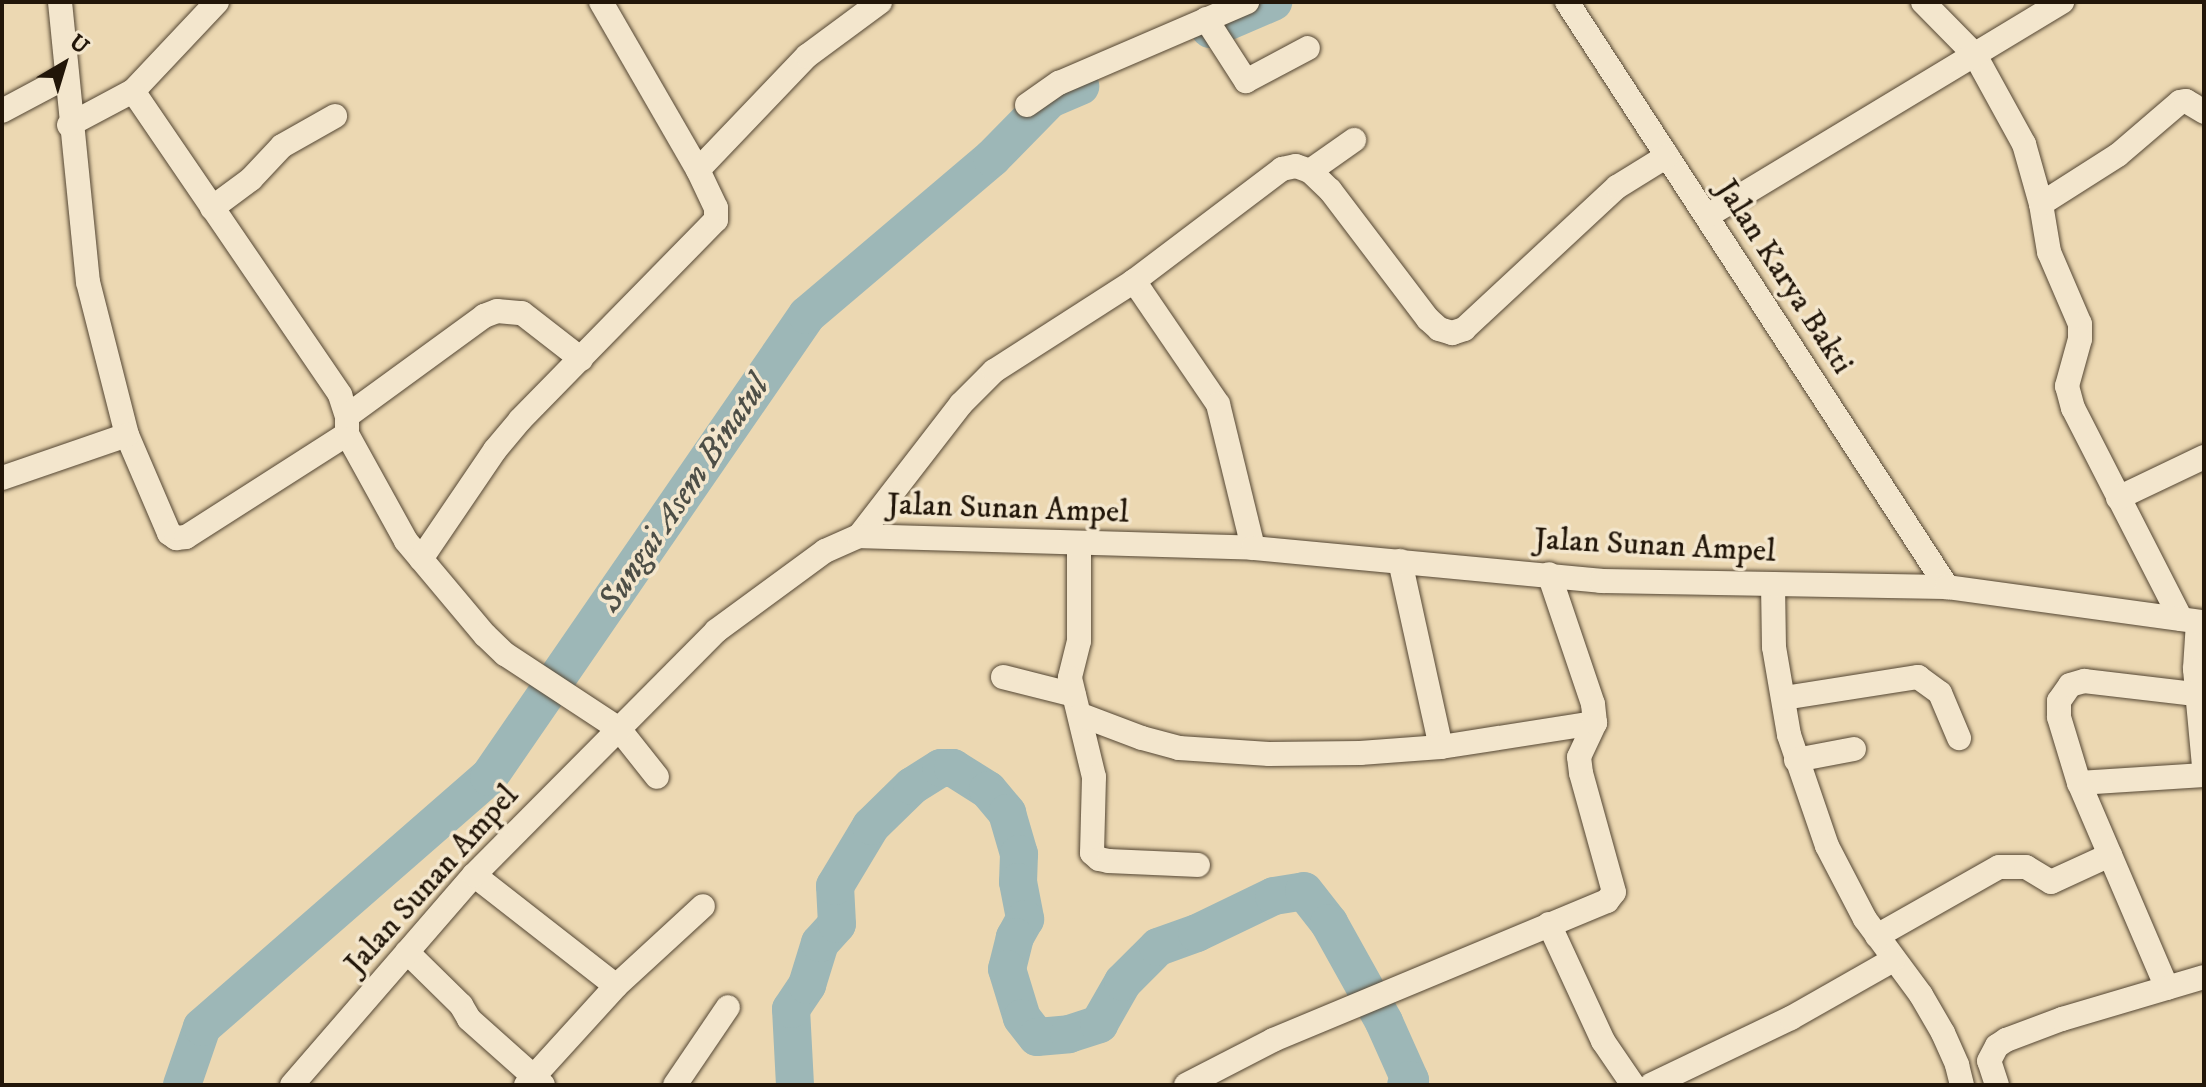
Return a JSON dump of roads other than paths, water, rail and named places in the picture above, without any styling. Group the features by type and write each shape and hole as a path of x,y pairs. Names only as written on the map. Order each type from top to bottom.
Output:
{"street":[{"path":"60,2 69,125 88,282 127,435 169,533 176,538 186,537 347,425 484,316 497,311 522,313 581,359"},
{"path":"69,125 133,91 217,2"},
{"path":"421,559 495,450 716,220 716,208 698,170 601,2"},
{"path":"698,170 807,56 880,2"},
{"path":"1027,105 1059,83 1208,22 1247,2"},
{"name":"Jalan Karya Bakti","path":"1567,2 1947,587"},
{"path":"1923,2 1975,55 2024,144 2041,204 2049,252 2080,324 2080,339 2067,386 2073,408 2118,498 2194,621 2204,766"},
{"path":"1707,216 2062,2"},
{"path":"1208,22 1246,81 1308,48"},
{"path":"2,111 66,77"},
{"path":"133,91 340,395 347,425 399,530 421,559 505,654 619,729 657,777"},
{"path":"2041,204 2130,146 2180,102 2186,101 2204,112"},
{"path":"212,208 251,179 282,146 335,116"},
{"path":"1310,171 1354,140"},
{"path":"859,536 961,404 994,371 1134,281 1271,175 1296,166 1310,171 1351,214 1428,319 1439,329 1452,333 1464,329 1606,196 1667,156"},
{"path":"1134,281 1218,404 1253,548"},
{"path":"2,478 127,435"},
{"path":"2118,498 2204,457"},
{"name":"Jalan Sunan Ampel","path":"292,1085 474,875 716,631 825,551 859,536 1253,548 1601,581 1947,587 2194,621"},
{"path":"1079,543 1079,641 1070,678 1094,777 1092,853 1099,859 1109,861 1198,865"},
{"path":"1400,561 1441,747"},
{"path":"1186,1085 1273,1040 1607,901 1614,892 1581,773 1579,757 1595,723 1585,674 1549,574"},
{"path":"1773,584 1774,640 1796,760 1827,846 1877,936 1921,995 1943,1033 1962,1085"},
{"path":"1003,677 1077,705 1142,738 1179,748 1269,754 1360,753 1441,747 1595,723"},
{"path":"1784,698 1918,677 1940,693 1959,738"},
{"path":"2167,988 2079,783 2059,717 2062,692 2070,685 2095,682 2200,694"},
{"path":"1796,760 1854,749"},
{"path":"2079,783 2204,775"},
{"path":"1877,936 1999,867 2026,867 2051,882 2110,855"},
{"path":"474,875 616,986"},
{"path":"407,952 461,1005 469,1019 534,1081 616,986 703,906"},
{"path":"1549,924 1603,1041 1633,1085"},
{"path":"1651,1085 1791,1018 1893,960"},
{"path":"1997,1085 1989,1061 1997,1046 2006,1040 2062,1019 2204,977"},
{"path":"675,1085 728,1007"}],"waterway":[{"name":"Sungai Asem Binatul","path":"1210,29 1273,2"},
{"name":"Sungai Asem Binatul","path":"182,1085 202,1027 489,777 807,315 992,158 1050,99 1080,86"},
{"path":"795,1085 791,1009 807,985 820,943 837,924 835,886 871,826 912,786 941,768 953,768 988,790 1007,813 1019,854 1018,882 1025,919 1015,937 1007,969 1022,1018 1037,1037 1069,1034 1099,1024 1123,982 1158,947 1197,933 1274,896 1304,891 1329,923 1384,1022 1410,1080 1406,1085"}]}
